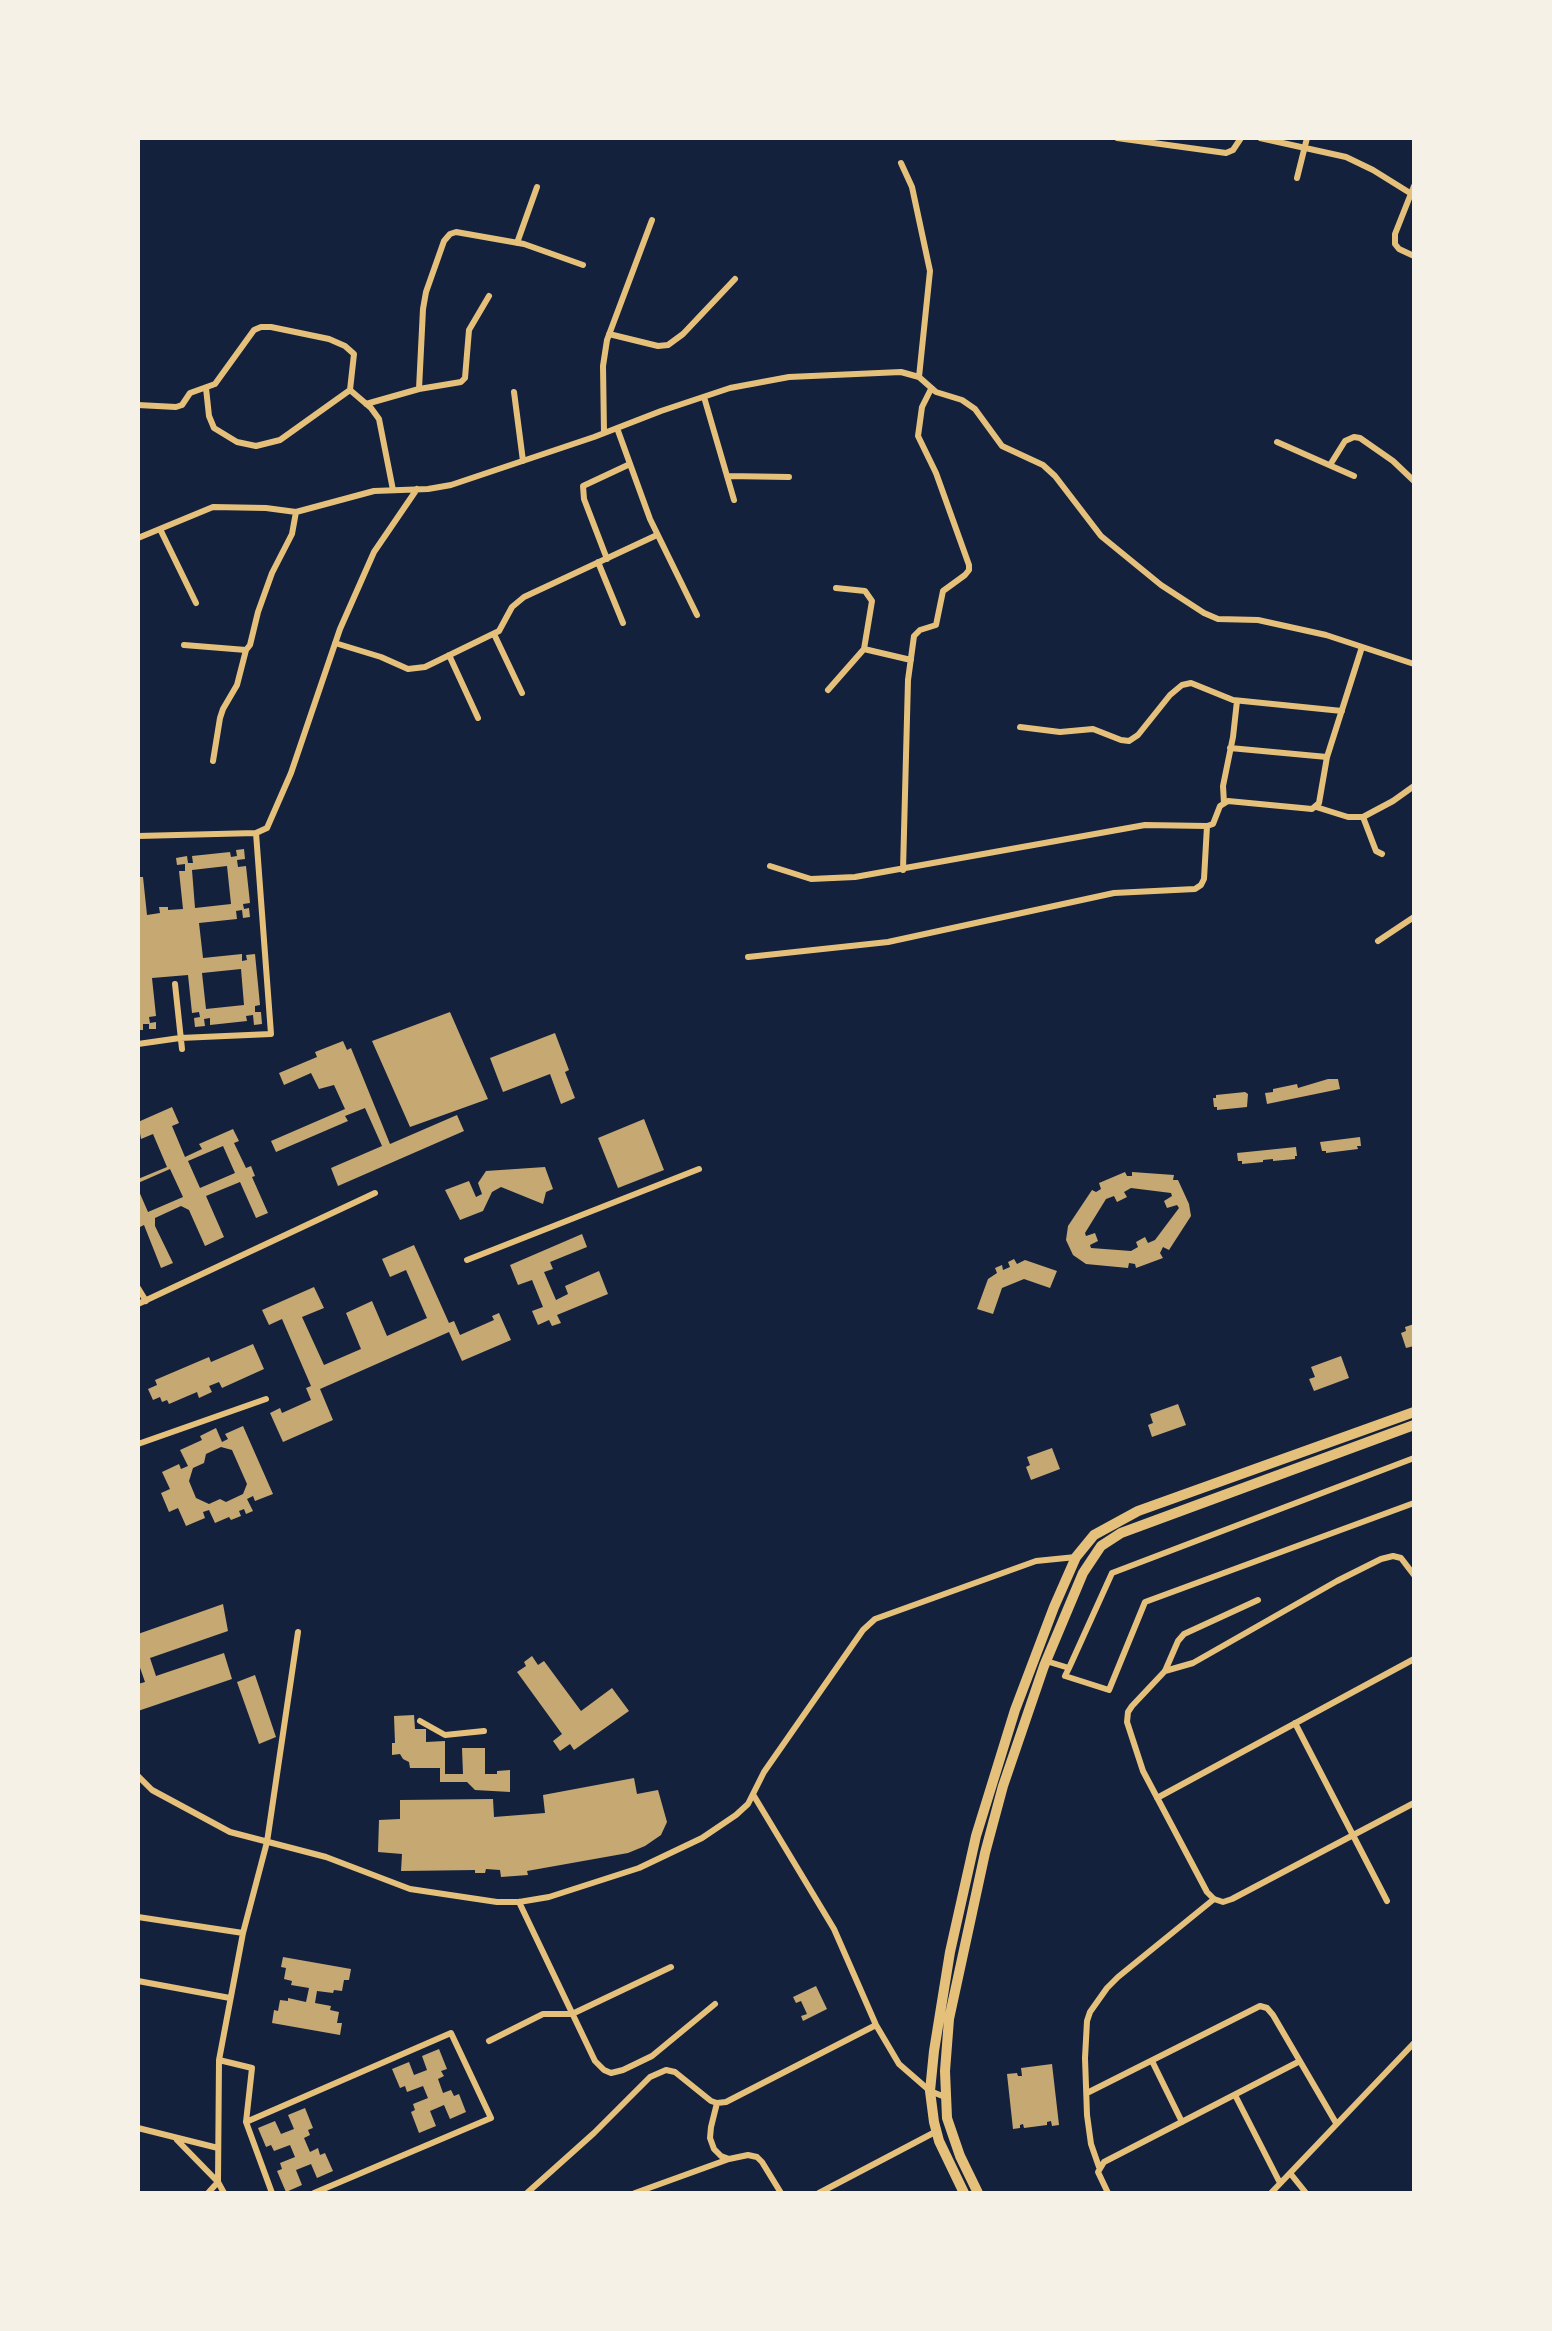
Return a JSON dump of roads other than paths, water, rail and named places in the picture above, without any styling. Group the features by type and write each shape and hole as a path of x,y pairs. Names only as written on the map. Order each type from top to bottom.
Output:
{"highway":[{"path":"964,2193 937,2132 930,2091 950,1952 976,1836 1030,1667 1076,1557 1094,1535 1138,1511 1414,1412"},
{"path":"978,2193 953,2139 947,2118 945,2097 950,2020 985,1853 1013,1755 1046,1661 1091,1558 1110,1540 1175,1511 1414,1425"}],"street":[{"path":"1116,138 1226,153 1233,150 1241,138"},
{"path":"1260,138 1346,157 1361,163 1410,194"},
{"path":"1297,178 1307,138"},
{"path":"901,163 912,187 930,271 919,377"},
{"path":"1414,186 1395,234 1395,244 1405,254 1414,256"},
{"path":"517,243 537,187"},
{"path":"604,433 603,366 609,334 652,220"},
{"path":"419,388 422,309 426,292 444,241 456,232 517,243 583,265"},
{"path":"609,334 658,346 668,345 735,279"},
{"path":"366,404 419,388 453,385 465,378 469,330 489,296"},
{"path":"138,405 176,407 182,405 190,393 215,384 254,330 271,327 329,339 354,354 350,390 280,440 256,446 237,442 214,428 209,416 206,388"},
{"path":"138,538 213,506 296,512 362,494 451,485 730,388 789,377 901,372 919,377 931,389 966,402 975,409 1002,446 1044,465 1055,476 1101,536 1161,585 1204,612 1225,621 1258,620 1326,635 1414,664"},
{"path":"904,870 908,680 914,636 917,632 936,625 943,592 969,570 948,502 918,436 922,407 931,389"},
{"path":"350,390 379,419 393,490"},
{"path":"514,392 523,461"},
{"path":"704,397 734,500"},
{"path":"618,428 657,535 697,615"},
{"path":"1329,465 1345,441 1354,437 1360,438 1393,461 1413,480"},
{"path":"1277,442 1354,476"},
{"path":"607,559 582,491 583,486 630,464"},
{"path":"727,476 789,477"},
{"path":"138,836 256,833 267,828 291,773 335,643 374,552 417,489"},
{"path":"212,761 223,709 237,685 258,612 272,573 292,534 296,512"},
{"path":"159,529 196,603"},
{"path":"335,643 381,657 408,669 425,667 495,634 519,600 657,535"},
{"path":"598,562 624,624"},
{"path":"828,690 864,649 869,627 871,597 865,591 836,588"},
{"path":"495,634 522,693"},
{"path":"184,645 246,650"},
{"path":"1316,807 1327,757 1362,647"},
{"path":"864,649 911,660"},
{"path":"449,655 478,718"},
{"path":"1020,727 1060,732 1093,729 1129,741 1138,735 1170,695 1182,685 1196,684 1237,701 1342,711"},
{"path":"1224,803 1223,786 1237,701"},
{"path":"1230,748 1327,757"},
{"path":"770,866 811,879 824,880 904,870 1057,839 1145,825 1207,826 1215,821 1220,806 1232,801 1311,809 1316,807 1348,817 1363,817 1414,786"},
{"path":"1363,817 1376,851 1382,854"},
{"path":"748,957 888,942 1114,893 1195,889 1205,879 1207,826"},
{"path":"138,1044 180,1038 271,1034 256,833"},
{"path":"1378,941 1414,917"},
{"path":"175,985 181,1049"},
{"path":"467,1260 699,1169"},
{"path":"138,1304 374,1193"},
{"path":"138,1288 146,1300"},
{"path":"138,1444 266,1399"},
{"path":"1414,1458 1112,1573 1065,1676 1109,1689 1145,1602 1414,1503"},
{"path":"1166,1671 1193,1662 1336,1581 1381,1559 1393,1556 1401,1558 1414,1575"},
{"path":"138,1776 152,1790 230,1832 326,1857 410,1889 470,1900 519,1902 549,1897 639,1868 702,1838 736,1815 754,1796 764,1772 863,1630 875,1619 1036,1561 1076,1557"},
{"path":"1258,1600 1184,1634 1178,1641 1166,1671 1132,1706 1127,1722 1139,1761 1207,1892 1214,1899 1223,1902 1232,1899 1414,1803"},
{"path":"208,2193 218,2182 219,2060 243,1933 267,1842 298,1632"},
{"path":"1157,1798 1414,1659"},
{"path":"1046,1661 1069,1668"},
{"path":"420,1721 445,1735 484,1731"},
{"path":"1295,1723 1387,1901"},
{"path":"754,1796 834,1929 876,2025 899,2064 930,2091 945,2097"},
{"path":"1108,2193 1099,2177 1099,2167 1089,2133 1087,2021 1098,1998 1127,1969 1214,1899"},
{"path":"519,1902 595,2061 604,2070 611,2073 652,2056 715,2004"},
{"path":"138,1917 243,1933"},
{"path":"489,2041 543,2014 572,2014 671,1967"},
{"path":"138,1981 230,1998"},
{"path":"1087,2093 1260,2007 1267,2008 1273,2015 1336,2123"},
{"path":"717,2103 747,2091 876,2025"},
{"path":"246,2122 451,2033 491,2118 314,2193"},
{"path":"1271,2193 1414,2043"},
{"path":"219,2060 252,2068 246,2122 272,2193"},
{"path":"1152,2061 1182,2122"},
{"path":"1099,2167 1300,2061"},
{"path":"527,2193 594,2133 650,2077 666,2070 674,2072 717,2103"},
{"path":"1235,2095 1280,2183"},
{"path":"717,2103 710,2138 714,2149 729,2159"},
{"path":"138,2128 218,2148"},
{"path":"819,2193 937,2132"},
{"path":"176,2138 218,2182 224,2193"},
{"path":"635,2193 729,2159 748,2155 757,2157 762,2162 781,2193"},
{"path":"1290,2173 1306,2193"}]}
